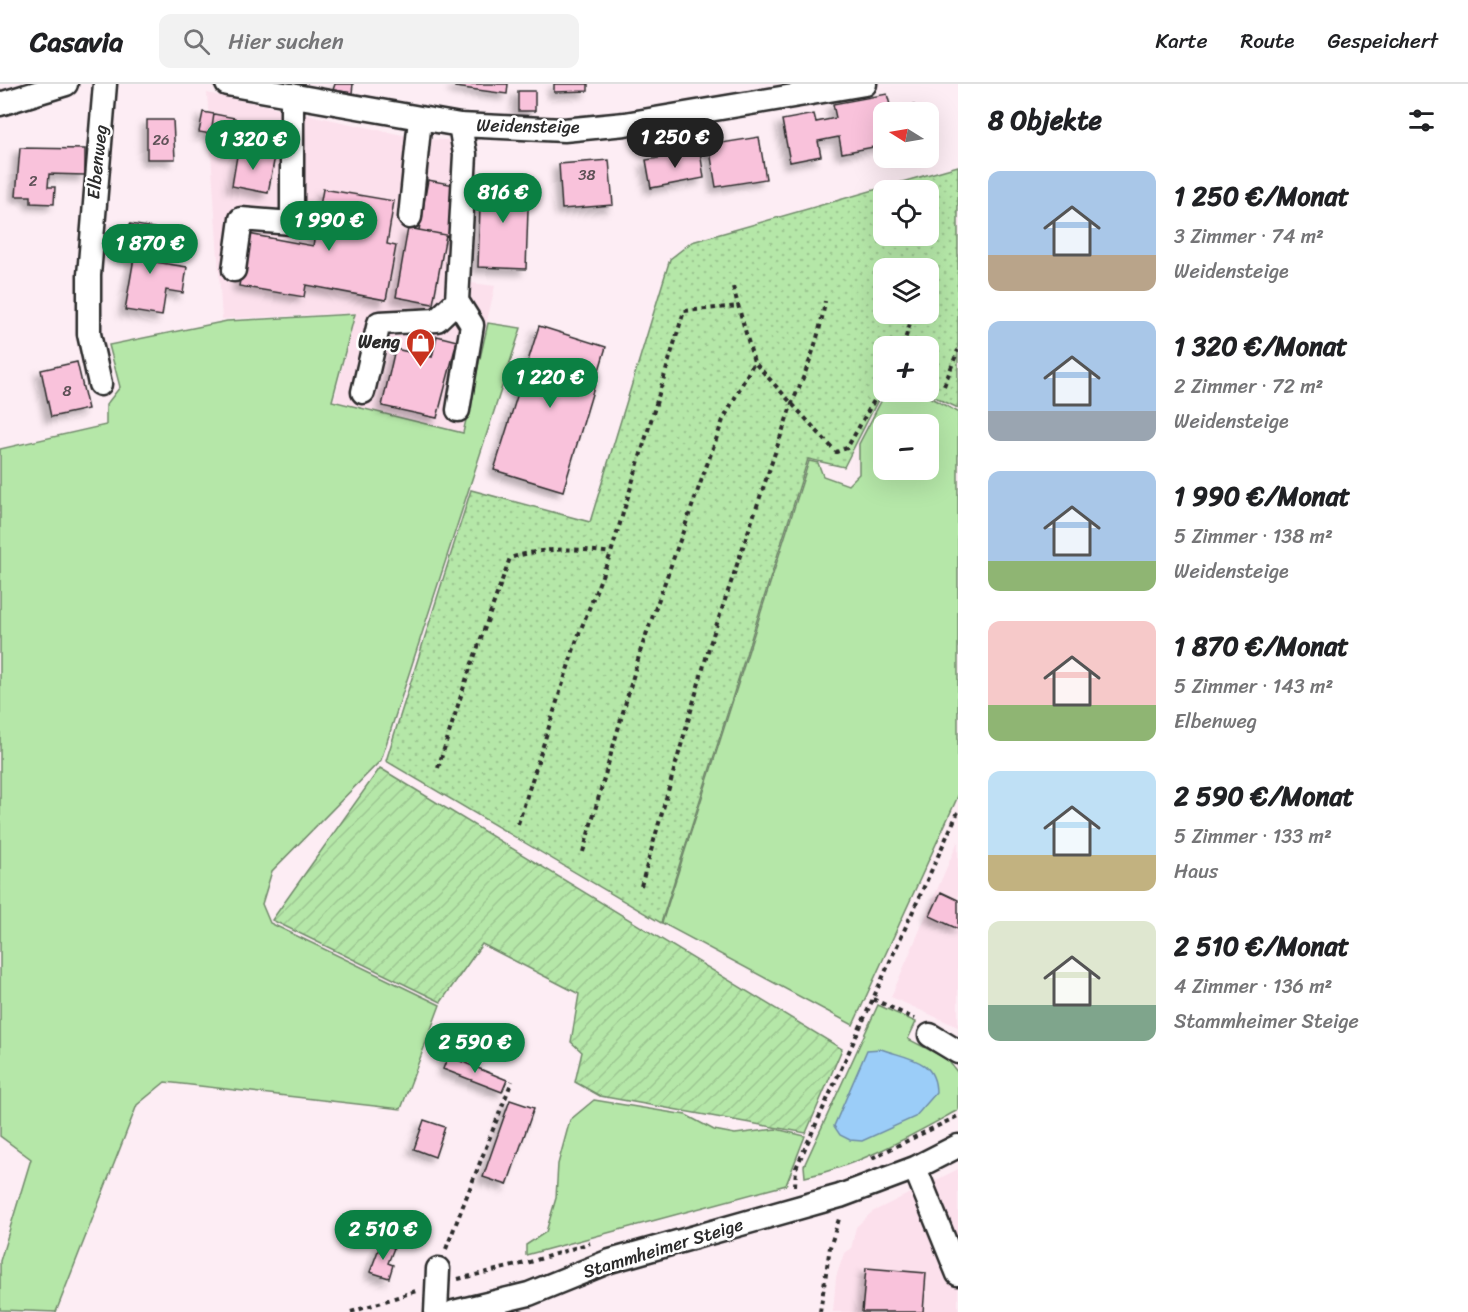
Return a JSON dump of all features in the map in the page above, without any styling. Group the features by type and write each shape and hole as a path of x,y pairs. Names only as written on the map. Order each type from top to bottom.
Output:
{"street":[{"path":"0,104 66,84"},
{"name":"Elbenweg","path":"99,384 89,334 89,275 105,84"},
{"name":"Weidensteige","path":"235,84 420,119 514,129 564,130 625,124 840,86 865,84"},
{"path":"234,270 241,219 292,223 292,95"},
{"path":"410,217 420,119"},
{"path":"458,410 472,325 457,301 465,154 460,124"},
{"path":"363,392 379,323 437,320 457,301"},
{"path":"930,1035 958,1052"},
{"name":"Stammheimer Steige","path":"454,1312 529,1294 610,1261 840,1196 915,1168 958,1146"},
{"path":"915,1168 958,1274"},
{"path":"436,1312 438,1277"}],"path":[{"path":"733,287 754,362 836,452 847,448 873,402"},
{"path":"641,886 710,644 822,321 825,301"},
{"path":"518,824 577,639 611,553 684,311 739,306"},
{"path":"944,386 958,350"},
{"path":"583,852 641,649 723,420 754,362"},
{"path":"438,768 466,680 510,558 527,552 580,548 611,553"},
{"path":"795,1186 796,1168 958,812"},
{"path":"873,999 918,1020 930,1035"},
{"path":"438,1277 512,1081"},
{"path":"862,1163 958,1116"},
{"path":"784,1190 806,1183"},
{"path":"351,1312 438,1277 530,1262 593,1242"},
{"path":"820,1312 830,1247"}],"shaded area":[{"path":"207,93 421,139 473,141 464,282 495,286 462,432 334,401 356,313 222,319"},
{"path":"958,841 958,1027 891,997"},
{"path":"958,1169 958,1312 833,1312 836,1277 844,1253 851,1249 856,1227 872,1212"}],"green space":[{"path":"958,166 958,408 939,399 939,336 873,336 873,402 877,402 844,467 808,459 661,923 386,761 471,490 590,522 670,259 692,242 873,190 873,246 939,246 939,180 909,180"},
{"path":"355,314 332,401 463,433 488,323 521,328 381,760 272,871 262,904 270,923 440,1005 401,1109 165,1082 137,1105 56,1312 0,1310 0,1261 31,1159 0,1136 0,449 106,425 106,405 120,387 109,345 227,321"},
{"path":"881,402 938,402 958,412 958,796 853,1025 662,923 809,461 818,463 823,476 848,485 859,474 859,444 873,417 873,480 939,480 939,414 875,414"},
{"path":"380,768 842,1049 806,1133 600,1096 575,1082 582,1052 571,1042 579,994 482,944 441,1002 272,920"},
{"path":"878,1005 916,1022 908,1039 947,1059 958,1073 958,1110 864,1158 805,1177 804,1166"},
{"path":"594,1100 686,1115 714,1130 735,1134 776,1129 805,1136 786,1185 526,1255 526,1245 546,1232 556,1198 558,1164 570,1120"}],"water":[{"path":"881,1049 911,1058 926,1067 935,1082 936,1093 915,1117 862,1141 850,1140 840,1135 834,1126 867,1050"}],"building":[{"path":"335,84 353,84 352,93 333,90"},
{"path":"455,84 508,84 507,94 455,87"},
{"path":"554,84 588,84 588,91 554,92"},
{"path":"518,91 535,91 535,111 518,111"},
{"path":"887,94 889,102 873,102 873,147 842,153 839,137 818,141 821,156 790,162 782,120 814,114 816,122 836,118 833,104"},
{"path":"203,112 214,114 211,134 199,132"},
{"path":"214,114 235,118 232,137 211,134"},
{"path":"147,120 173,120 175,159 147,159"},
{"path":"759,137 766,179 716,187 709,145"},
{"path":"20,148 85,149 85,175 49,174 48,187 55,187 54,204 31,203 31,196 16,196"},
{"path":"238,150 275,156 268,193 232,186"},
{"path":"700,151 704,178 651,188 646,160"},
{"path":"609,160 613,205 562,209 559,164"},
{"path":"481,178 529,180 526,269 478,267"},
{"path":"428,180 460,186 451,236 419,230"},
{"path":"323,189 394,201 387,244 396,246 386,300 306,285 304,297 239,286 248,234 313,246"},
{"path":"130,224 154,228 148,261 187,267 183,293 166,290 162,316 125,310 134,258 124,256"},
{"name":"Weng","path":"408,228 446,235 433,304 396,297"},
{"path":"539,326 606,347 563,491 494,470"},
{"name":"Weng","path":"437,336 457,341 437,418 382,406 395,349 432,357"},
{"path":"77,362 88,409 51,417 41,370"},
{"path":"941,892 958,900 958,929 930,916"},
{"path":"448,1056 507,1080 502,1092 443,1069"},
{"path":"510,1100 534,1108 507,1185 483,1177"},
{"path":"424,1120 445,1127 435,1157 414,1149"},
{"path":"381,1243 394,1248 388,1263 393,1265 389,1278 370,1272"},
{"path":"866,1268 926,1273 923,1312 862,1312"}],"place":[{"name":"Weng","path":"421,368"}]}
